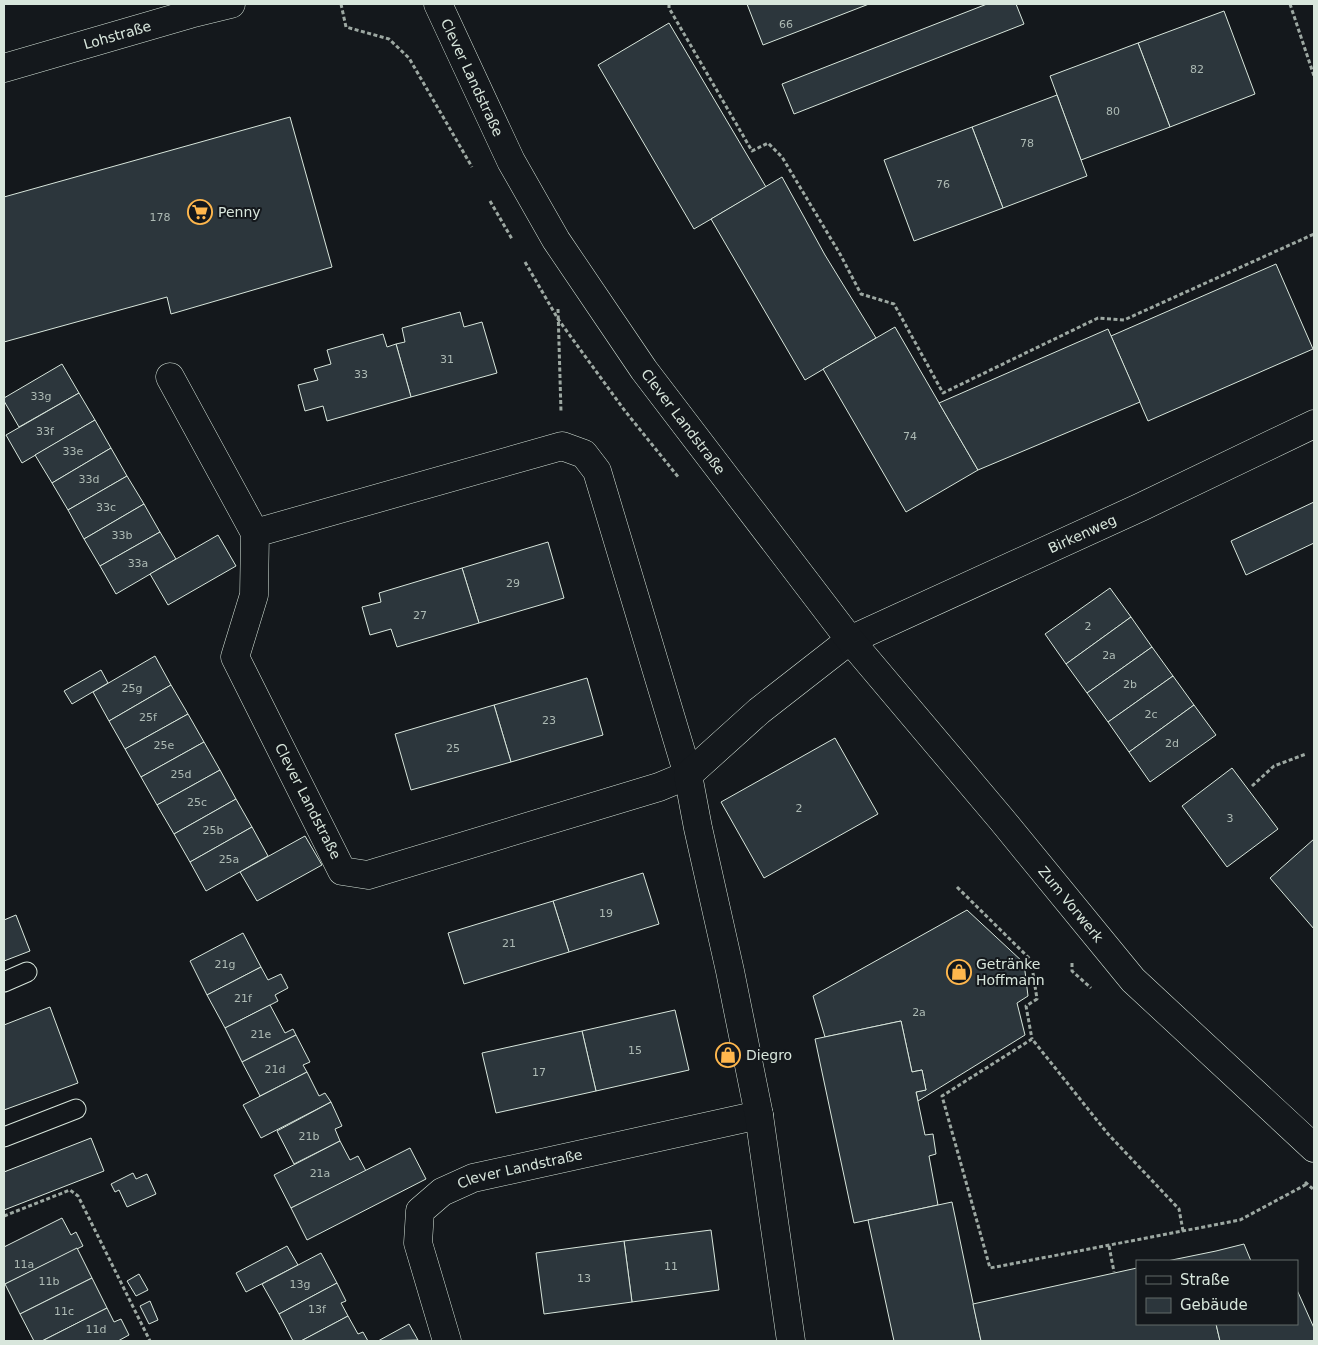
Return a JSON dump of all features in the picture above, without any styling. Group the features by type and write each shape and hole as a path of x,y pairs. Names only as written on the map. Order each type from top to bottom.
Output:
{"street":[{"name":"Lohstraße","path":"4,68 190,14 231,4"},
{"name":"Clever Landstraße","path":"170,377 255,533 254,595 235,656 342,871 368,875 659,787 688,774 760,711 850,640 644,370 556,240 511,161 438,4"},
{"name":"Birkenweg","path":"850,640 1142,507 1314,424"},
{"path":"255,533 562,446 584,454 597,471 688,774 759,1115 791,1341"},
{"name":"Zum Vorwerk","path":"850,640 1002,820 1133,980 1314,1148"},
{"name":"Clever Landstraße","path":"447,1341 418,1243 420,1211 442,1192 473,1178 759,1115"}],"lane":[{"path":"4,982 26,972"},
{"path":"4,1137 76,1109"}],"path":[{"path":"669,4 669,8 752,151 768,143 782,157 840,254 860,294 894,304 943,393 1098,318 1124,320 1314,234"},
{"path":"1290,4 1314,76"},
{"path":"558,309 562,446"},
{"path":"1252,786 1274,766 1306,754"},
{"path":"957,886 1031,960 1037,999 1026,1006 1032,1039 1108,1134 1179,1209 1183,1231"},
{"path":"1032,1039 942,1096 990,1268 1240,1220 1314,1180"},
{"path":"4,1216 70,1190 78,1196 150,1341"},
{"path":"1109,1246 1114,1272"}],"building":[{"path":"747,4 869,4 763,45"},
{"path":"987,4 1016,4 1024,24 794,114 782,84"},
{"path":"1224,11 1255,94 1170,127 1138,43"},
{"path":"669,23 766,187 694,229 598,65"},
{"path":"1138,43 1170,127 1081,160 1050,76"},
{"path":"1057,95 1087,176 1003,208 972,127"},
{"path":"290,117 332,267 171,314 167,297 4,342 4,197"},
{"path":"972,127 1003,208 914,241 884,160"},
{"path":"782,177 825,255 876,338 805,380 711,219"},
{"path":"1276,264 1313,349 1148,421 1111,336"},
{"path":"460,312 464,327 482,322 497,373 411,397 396,344 405,342 402,328"},
{"path":"895,327 978,470 906,512 823,369"},
{"path":"1108,329 1140,402 978,470 939,403"},
{"path":"383,334 387,347 396,344 411,397 327,421 323,406 305,411 298,385 318,380 314,369 331,364 327,350"},
{"path":"62,364 79,393 19,427 4,398"},
{"path":"79,393 95,420 22,463 6,435"},
{"path":"95,420 111,448 52,483 35,455"},
{"path":"111,448 127,476 68,510 52,483"},
{"path":"127,476 144,504 84,539 68,510"},
{"path":"1314,502 1314,543 1246,575 1231,541"},
{"path":"144,504 160,532 100,566 84,539"},
{"path":"160,532 176,559 116,594 100,566"},
{"path":"218,535 236,566 168,605 150,574"},
{"path":"548,542 564,598 479,623 462,568"},
{"path":"462,568 479,623 397,647 391,629 370,635 362,607 381,602 379,593"},
{"path":"1110,588 1131,617 1066,664 1045,634"},
{"path":"1131,617 1152,647 1087,693 1066,664"},
{"path":"1152,647 1173,676 1108,722 1087,693"},
{"path":"155,656 171,685 109,721 93,692"},
{"path":"101,670 108,683 72,704 64,691"},
{"path":"1173,676 1194,705 1129,752 1108,722"},
{"path":"587,678 603,735 511,762 494,705"},
{"path":"171,685 188,714 125,749 109,721"},
{"path":"494,705 511,762 411,790 395,734"},
{"path":"1194,705 1216,735 1150,782 1129,752"},
{"path":"188,714 204,742 141,777 125,749"},
{"path":"835,738 878,814 764,878 721,802"},
{"path":"204,742 220,770 157,805 141,777"},
{"path":"1232,768 1278,829 1227,867 1182,806"},
{"path":"220,770 236,799 174,834 157,805"},
{"path":"236,799 252,827 190,862 174,834"},
{"path":"252,827 268,856 206,891 190,862"},
{"path":"305,836 322,865 257,901 240,872"},
{"path":"1314,839 1314,929 1270,878"},
{"path":"643,873 659,924 569,952 553,901"},
{"path":"553,901 569,952 464,984 448,933"},
{"path":"967,910 1024,963 1028,996 1017,1003 1025,1035 918,1101 916,1092 926,1090 922,1070 912,1072 901,1021 825,1037 813,996"},
{"path":"16,915 30,951 4,961 4,920"},
{"path":"243,933 261,967 207,995 190,961"},
{"path":"261,967 268,980 281,974 288,988 275,995 278,1001 225,1028 207,995"},
{"path":"270,1005 285,1033 293,1029 296,1035 242,1062 225,1028"},
{"path":"50,1007 78,1083 4,1110 4,1025"},
{"path":"675,1010 689,1070 596,1091 582,1031"},
{"path":"901,1021 912,1072 922,1070 926,1090 916,1092 925,1135 933,1134 936,1154 929,1156 938,1205 854,1223 815,1039"},
{"path":"582,1031 596,1091 496,1113 482,1053"},
{"path":"296,1035 310,1062 303,1065 307,1072 260,1096 242,1062"},
{"path":"307,1072 319,1096 325,1093 331,1102 261,1138 243,1105"},
{"path":"331,1102 342,1126 335,1129 340,1141 294,1164 277,1131"},
{"path":"91,1138 104,1171 4,1210 4,1172"},
{"path":"340,1141 350,1160 358,1156 366,1171 291,1208 274,1175"},
{"path":"410,1148 426,1179 307,1240 291,1208"},
{"path":"133,1173 136,1179 147,1174 156,1194 127,1207 119,1190 115,1192 111,1184"},
{"path":"952,1202 981,1341 894,1341 868,1220"},
{"path":"62,1218 71,1235 76,1232 83,1246 5,1284 4,1247"},
{"path":"711,1230 719,1290 632,1302 624,1241"},
{"path":"624,1241 632,1302 544,1314 536,1253"},
{"path":"1244,1244 1251,1260 1172,1260"},
{"path":"287,1246 298,1265 246,1292 236,1273"},
{"path":"77,1248 92,1278 20,1314 5,1284"},
{"path":"321,1253 337,1283 279,1314 262,1284"},
{"path":"1136,1268 1136,1325 1216,1325 1220,1341 981,1341 973,1304"},
{"path":"139,1274 148,1290 136,1296 127,1281"},
{"path":"92,1278 107,1308 42,1341 34,1341 20,1314"},
{"path":"337,1283 346,1301 341,1303 348,1316 301,1341 293,1341 279,1314"},
{"path":"1298,1292 1314,1328 1314,1341 1220,1341 1216,1325 1298,1325"},
{"path":"150,1301 158,1320 149,1324 140,1306"},
{"path":"107,1308 114,1322 121,1319 129,1335 118,1341 42,1341"},
{"path":"348,1316 358,1334 363,1332 368,1341 301,1341"},
{"path":"409,1324 418,1340 378,1341"}],"place":[{"name":"Penny","path":"200,212"},
{"name":"Getränke Hoffmann","path":"959,972"},
{"name":"Diegro","path":"728,1055"}]}
